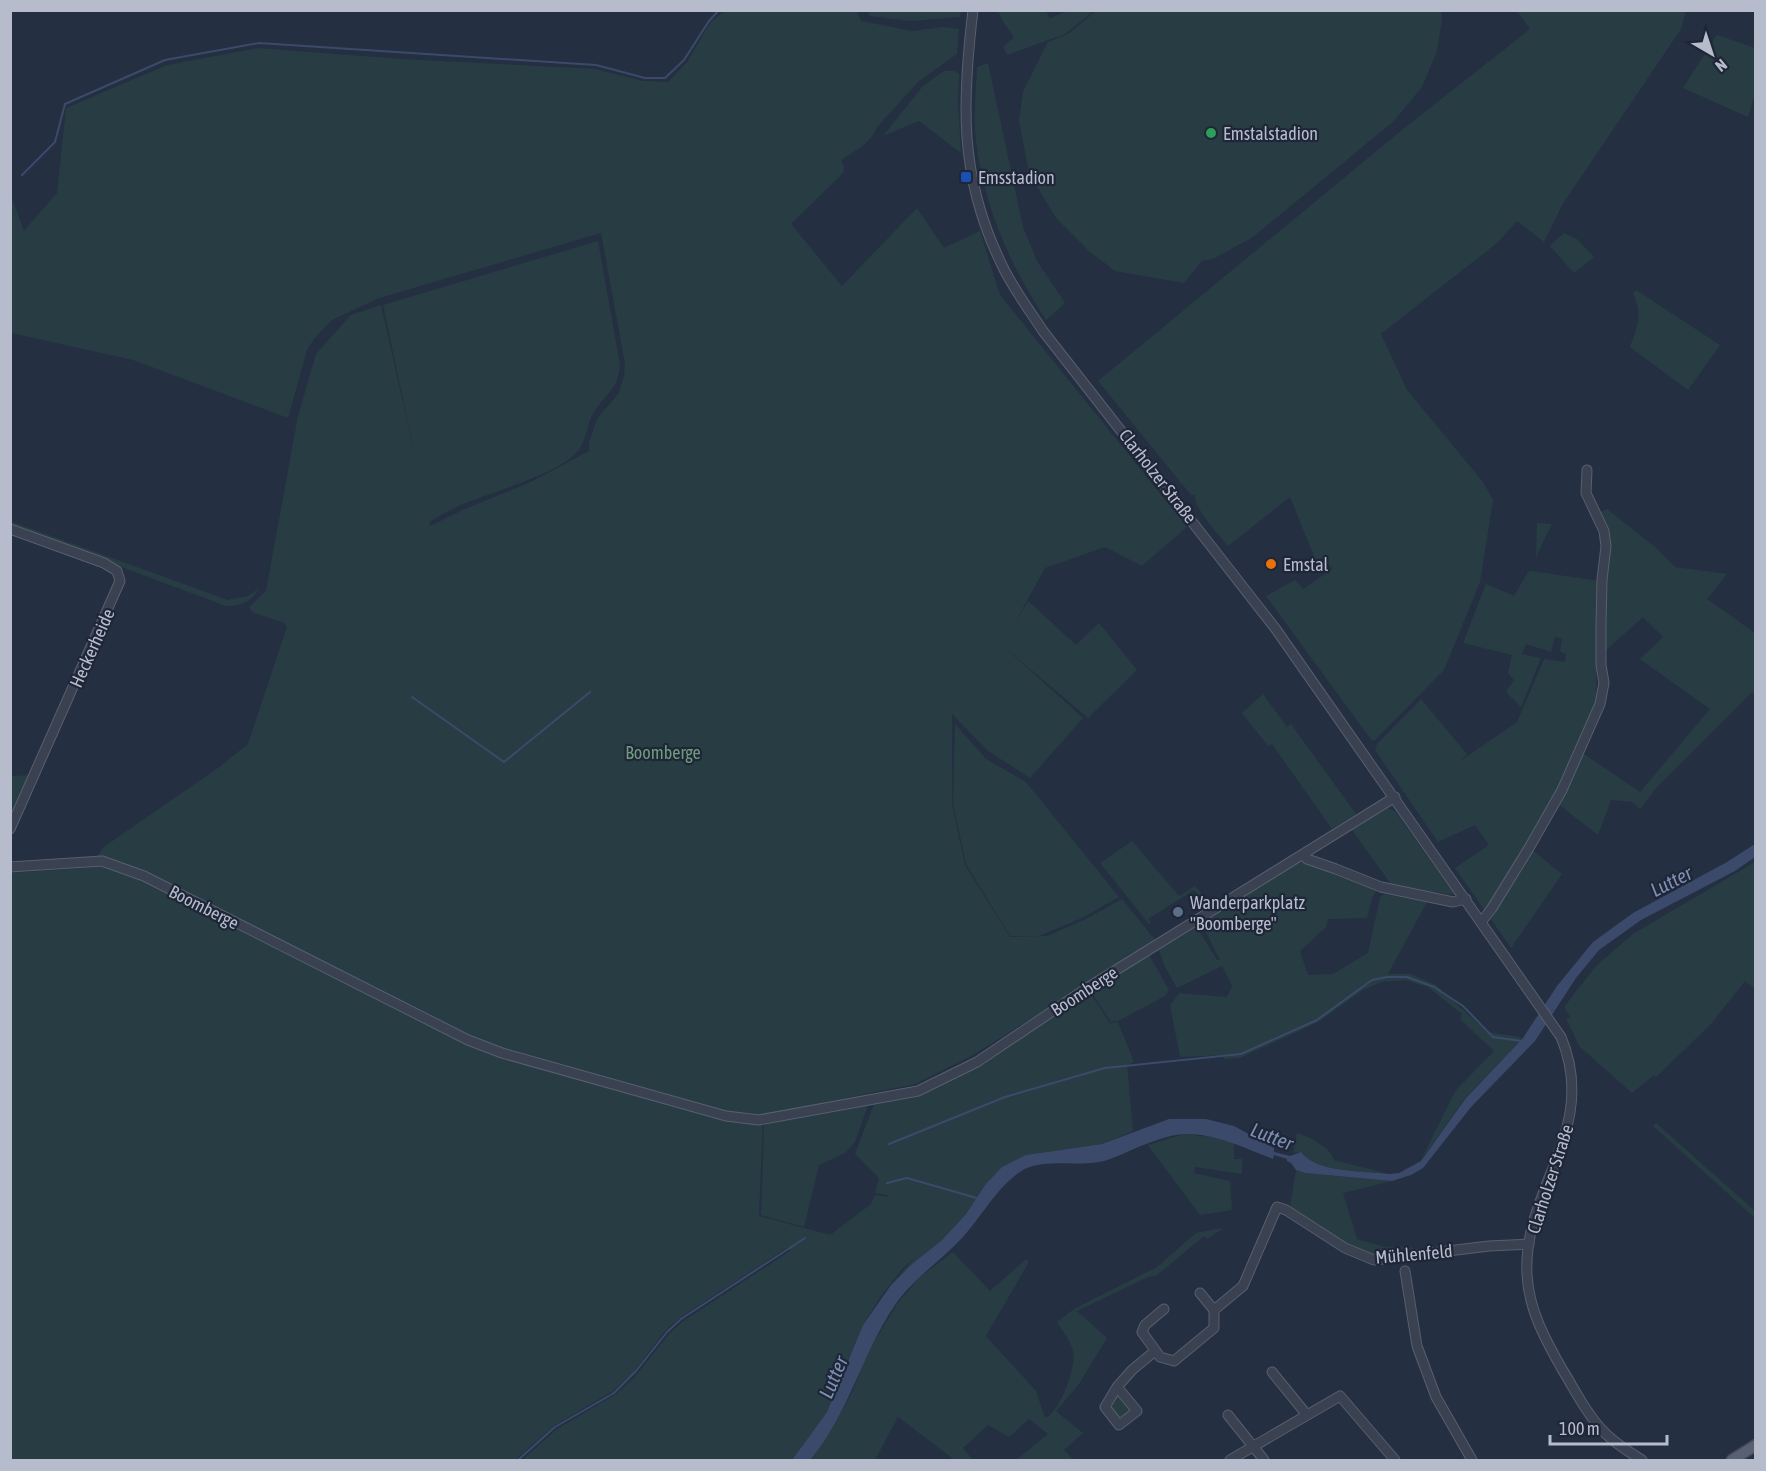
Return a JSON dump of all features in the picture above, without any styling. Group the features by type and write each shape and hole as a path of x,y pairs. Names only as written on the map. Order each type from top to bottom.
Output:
{"main road":[{"path":"1732,1461 1755,1444"}],"street":[{"name":"Clarholzer Straße","path":"974,10 967,59 965,101 968,160 981,214 1000,261 1015,290 1043,331 1262,610 1553,1023 1568,1052 1572,1069 1572,1103 1562,1146 1540,1203 1529,1244 1527,1276 1531,1301 1539,1326 1599,1427 1642,1461"},
{"path":"1482,921 1529,848 1562,790 1600,704 1604,683 1601,665 1601,626 1602,580 1606,546 1604,531 1587,493 1587,470"},
{"name":"Heckerheide","path":"10,529 104,563 117,571 120,581 10,828"},
{"name":"Boomberge","path":"10,867 102,861 110,863 144,876 468,1040 502,1053 726,1116 759,1120 918,1091 977,1062 1088,988 1395,797"},
{"path":"1303,855 1307,859 1381,887 1453,902 1466,899"},
{"name":"Mühlenfeld","path":"1214,1310 1243,1286 1277,1207 1286,1210 1345,1248 1374,1260 1490,1246 1529,1244"},
{"name":"Mühlenfeld","path":"1405,1271 1418,1346 1436,1397 1472,1461"},
{"path":"1164,1309 1142,1329 1144,1337 1160,1357 1173,1361 1214,1328 1214,1310 1200,1293"},
{"path":"1117,1387 1132,1370 1155,1351"},
{"path":"1272,1372 1307,1414"},
{"path":"1230,1461 1340,1396 1395,1461"},
{"path":"1228,1415 1264,1461"}],"green space":[{"name":"Emstalstadion","path":"1097,10 1441,10 1442,19 1437,51 1422,87 1394,121 1253,237 1213,259 1202,261 1184,283 1115,271 1089,251 1056,218 1029,173 1019,121 1023,92 1048,42 1068,34"},
{"name":"Boomberge","path":"724,11 857,11 861,21 912,31 943,27 959,29 957,54 919,81 877,127 867,142 841,160 844,167 843,173 791,224 842,286 917,208 944,248 980,231 1000,295 1187,527 1142,566 1105,547 1045,568 1013,626 1028,601 1076,645 1099,623 1137,670 1088,718 1002,645 1083,718 1030,778 988,751 952,714 952,804 965,865 1010,937 1047,936 1084,920 1122,899 1156,941 973,1055 915,1084 763,1115 759,1216 830,1235 871,1204 875,1195 887,1197 888,1195 875,1193 879,1178 855,1154 875,1101 919,1094 980,1063 1090,993 1110,1023 1118,1022 1134,1062 1127,1065 1133,1131 1102,1144 1026,1155 985,1185 966,1214 942,1240 912,1264 891,1285 916,1256 902,1269 879,1299 863,1325 827,1412 792,1460 522,1460 557,1429 616,1394 634,1378 669,1334 682,1322 790,1251 788,1247 678,1319 665,1331 631,1375 613,1391 555,1425 515,1460 11,1460 11,873 86,868 105,846 218,768 248,744 287,627 284,623 252,612 249,607 266,591 298,416 316,354 351,315 381,305 415,456 383,305 598,241 620,365 617,380 594,412 582,445 575,454 553,469 456,507 429,522 430,526 531,482 589,451 589,443 597,419 619,393 625,364 601,233 379,298 332,320 307,350 288,418 133,360 11,333 10,193 24,231 57,193 66,108 167,65 258,48 401,59 595,69 643,81 668,82 687,62 710,23"},
{"path":"867,11 961,11 960,17 910,21 870,16"},
{"path":"998,11 1046,11 1050,18 1068,11 1094,11 1065,34 1007,55 1003,47 1014,37"},
{"path":"1517,11 1686,11 1681,29 1562,205 1544,242 1517,221 1497,243 1381,334 1407,390 1483,482 1493,500 1480,582 1444,670 1372,741 1266,596 1295,580 1303,589 1332,569 1324,557 1316,561 1290,497 1228,546 1204,516 1194,495 1191,495 1098,381 1402,130 1530,29"},
{"path":"1717,35 1755,48 1755,94 1748,117 1683,88"},
{"path":"988,63 1023,227 1037,261 1065,303 1046,320 1010,257 985,189 976,141 975,104 977,67"},
{"path":"944,71 954,71 959,74 961,153 919,121 883,136 923,86"},
{"path":"1564,233 1577,239 1594,257 1574,273 1550,246"},
{"path":"1636,290 1720,345 1688,390 1630,347 1639,314 1633,293"},
{"path":"1607,509 1655,547 1675,567 1727,574 1707,599 1755,633 1755,695 1752,692 1656,788 1640,809 1632,802 1611,800 1598,835 1558,804 1581,752 1640,792 1710,709 1640,659 1663,637 1643,617 1604,652 1607,529 1601,512"},
{"path":"10,521 228,600 248,596 258,589 245,602 226,606 11,526"},
{"path":"1537,523 1552,524 1536,557"},
{"path":"1528,572 1598,581 1596,700 1553,801 1527,846 1562,874 1511,948 1455,868 1489,845 1475,825 1438,842 1375,750 1377,744 1421,699 1467,754 1459,762 1517,722 1544,659 1565,662 1566,654 1560,651 1562,639 1555,637 1551,652 1526,644 1522,654 1541,658 1521,707 1506,692 1514,680 1508,673 1512,655 1463,643 1486,584 1514,596"},
{"path":"1263,694 1287,727 1291,724 1356,814 1332,829 1272,744 1268,746 1242,713"},
{"path":"955,724 986,759 1026,782 1119,897 1082,918 1039,936 1010,936 966,864 953,804"},
{"path":"30,775 11,819 11,776"},
{"path":"1388,808 1395,811 1455,895 1393,887 1352,830"},
{"path":"1132,841 1179,896 1195,886 1212,906 1207,905 1194,890 1148,919 1151,923 1149,924 1100,863"},
{"path":"1305,861 1377,889 1367,918 1328,919 1326,927 1300,951 1308,975 1333,974 1368,953 1380,897 1384,894 1427,902 1388,974 1410,974 1436,985 1487,1032 1522,1039 1466,1097 1421,1160 1456,1090 1494,1051 1460,1019 1462,1014 1428,987 1405,980 1381,982 1363,990 1318,1022 1240,1058 1224,1059 1223,1055 1180,1057 1170,1005 1179,993 1227,997 1232,986 1222,966 1177,988 1164,965 1159,950 1195,928 1198,929 1217,960 1220,960 1201,923 1293,865"},
{"path":"1755,862 1755,989 1745,981 1710,1025 1656,1077 1654,1075 1632,1093 1579,1046 1566,1018 1571,1018 1564,1007 1596,966 1633,934"},
{"path":"1149,955 1169,990 1165,996 1118,1021 1111,1022 1091,992"},
{"path":"869,1102 855,1142 845,1153 819,1165 804,1227 761,1215 764,1125"},
{"path":"1656,1123 1755,1211 1755,1218 1653,1126"},
{"path":"1297,1133 1324,1147 1334,1160 1389,1174 1329,1167 1308,1159 1301,1152 1293,1153"},
{"path":"1184,1134 1211,1137 1234,1143 1234,1159 1242,1159 1242,1174 1195,1167 1194,1173 1230,1181 1232,1210 1200,1215 1148,1145"},
{"path":"1296,1170 1305,1173 1392,1181 1343,1193 1357,1239 1385,1247 1409,1246 1418,1250 1391,1255 1367,1253 1320,1227 1290,1207"},
{"path":"1221,1228 1207,1239 1204,1236 1156,1276 1148,1277 1077,1311 1107,1338 1079,1384 1056,1411 1083,1433 1064,1450 1074,1460 1016,1460 1048,1434 1029,1419 1009,1437 988,1425 963,1448 973,1460 950,1460 952,1458 898,1417 875,1460 810,1460 831,1431 852,1392 867,1354 897,1304 919,1278 953,1252 990,1291 1026,1259 1029,1262 986,1336 1036,1391 1045,1418 1051,1414 1062,1398 1074,1358 1070,1343 1057,1322 1074,1309 1157,1267 1196,1233"},
{"path":"1114,1396 1119,1396 1130,1408 1129,1412 1122,1417 1115,1414 1111,1408 1110,1403"}],"water":[{"path":"1755,844 1755,857 1735,871 1641,920 1599,950 1576,978 1535,1041 1471,1107 1423,1168 1411,1175 1392,1181 1305,1173 1296,1170 1287,1159 1274,1155 1273,1159 1219,1139 1186,1134 1160,1139 1104,1161 1036,1165 1019,1173 1002,1187 959,1241 921,1276 895,1305 823,1442 810,1460 792,1460 827,1412 863,1325 891,1285 912,1264 942,1240 966,1214 985,1185 1002,1167 1026,1155 1102,1144 1169,1119 1206,1119 1234,1126 1274,1148 1274,1152 1290,1156 1301,1152 1318,1164 1342,1170 1399,1173 1421,1161 1466,1098 1523,1038 1557,986 1593,942 1633,913 1727,862"}],"waterway":[{"path":"22,175 55,142 65,104 165,60 259,43 596,65 645,78 665,78 684,60 709,21 719,10"},
{"path":"412,697 504,762 590,692"},
{"path":"889,1144 1005,1097 1105,1068 1241,1054 1317,1020 1372,980 1387,977 1407,977 1434,987 1463,1006 1493,1037 1521,1041"},
{"path":"887,1183 907,1178 980,1199"},
{"path":"518,1460 555,1427 614,1393 681,1319 805,1238"}],"place":[{"name":"Emstalstadion","path":"1211,133"},
{"name":"Emsstadion","path":"966,177"},
{"name":"Emstal","path":"1271,564"},
{"name":"Wanderparkplatz \"Boomberge\"","path":"1178,912"}],"water label":[{"name":"Lutter","path":"1671,881"},
{"name":"Lutter","path":"1272,1136"},
{"name":"Lutter","path":"833,1377"}]}
